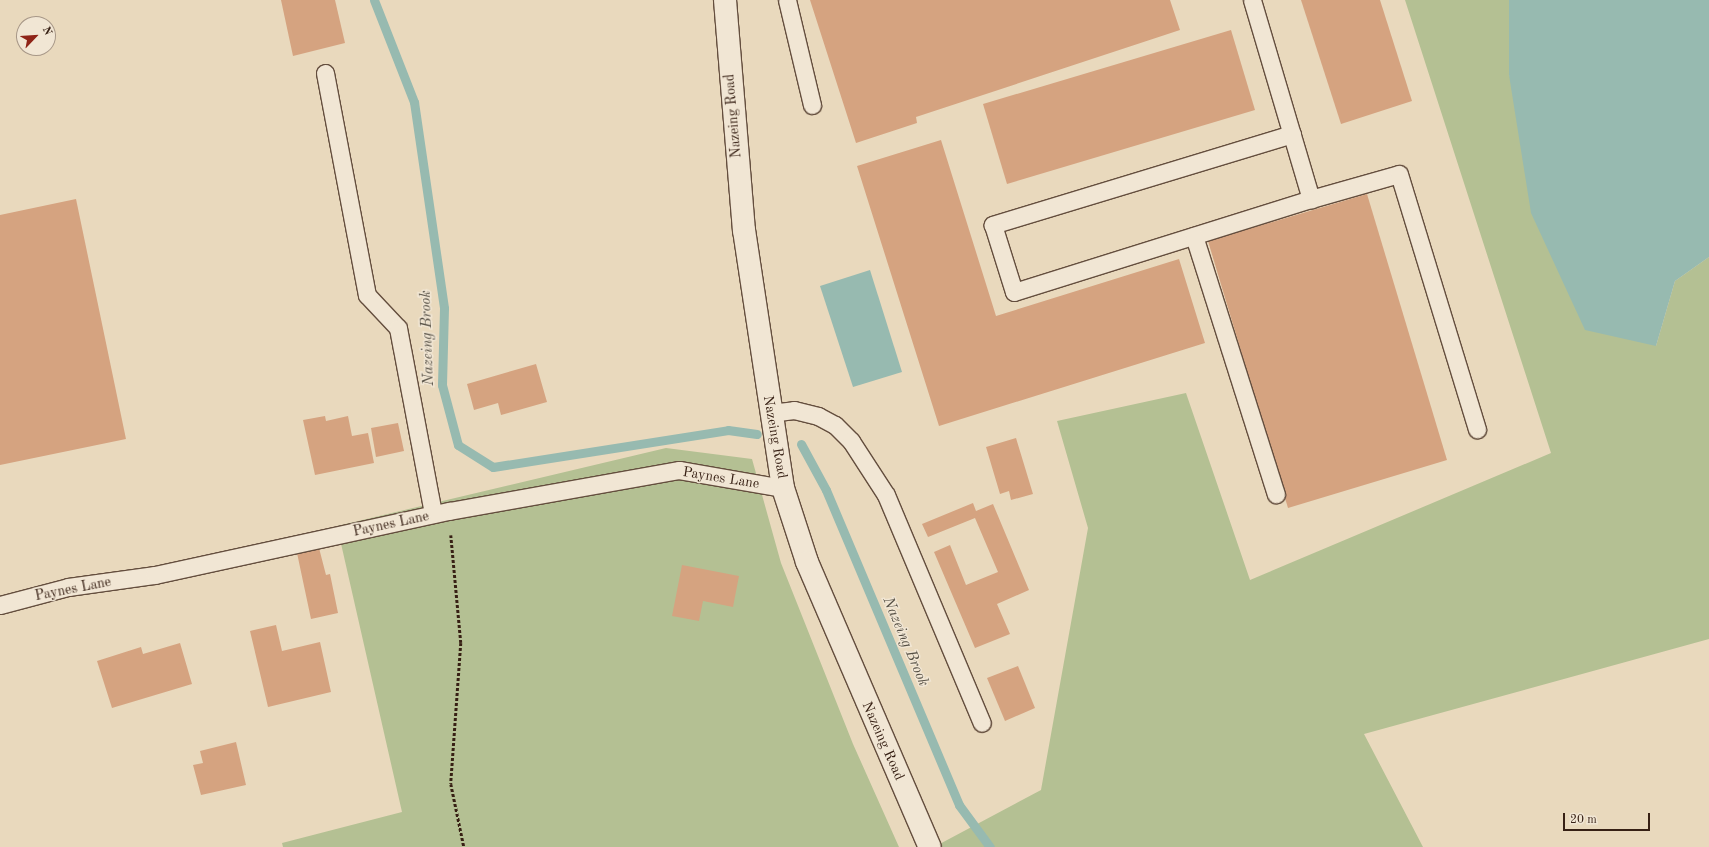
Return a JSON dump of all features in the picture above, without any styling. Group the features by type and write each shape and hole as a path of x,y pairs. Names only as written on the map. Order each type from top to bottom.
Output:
{"main road":[{"name":"Nazeing Road","path":"725,0 744,230 770,413 783,488 806,562 930,847"}],"lane":[{"path":"787,0 812,105"},
{"path":"1252,0 1311,199"},
{"path":"325,74 367,295 398,328 441,513"},
{"path":"1292,134 993,225 1014,292 1311,199 1399,174 1477,429"},
{"path":"1194,236 1276,494"},
{"path":"770,413 794,410 818,416 835,425 851,440 886,495 982,723"},
{"name":"Paynes Lane","path":"0,605 68,587 155,575 441,513 679,470 783,488"}],"path":[{"path":"441,513 461,643 451,784 464,847"}],"green space":[{"path":"1405,0 1509,0 1509,75 1656,346 1675,281 1709,257 1709,639 1364,734 1423,847 934,847 1041,790 1088,528 1057,421 1186,393 1250,580 1551,453"},
{"path":"666,448 752,459 781,563 853,744 899,847 283,847 282,843 402,812 337,526"}],"water":[{"path":"1509,0 1709,0 1709,257 1675,281 1656,346 1585,330 1531,213 1509,75"},
{"path":"870,270 902,372 853,387 820,286"}],"building":[{"path":"281,0 335,0 345,43 293,56"},
{"path":"810,0 1170,0 1180,30 916,117 917,123 856,143"},
{"path":"1301,0 1380,0 1412,101 1341,124"},
{"path":"1231,30 1255,110 1007,184 983,104"},
{"path":"941,140 996,316 1179,259 1205,343 939,426 857,166"},
{"path":"1367,194 1447,460 1288,508 1208,241"},
{"path":"76,199 126,439 0,465 0,215"},
{"path":"536,364 547,402 501,415 498,403 474,410 467,384"},
{"path":"325,416 326,421 348,416 352,436 368,433 374,463 315,475 303,420"},
{"path":"398,423 404,451 376,457 371,428"},
{"path":"1016,438 1033,494 1011,500 1009,491 1000,494 986,447"},
{"path":"973,503 976,511 993,504 1029,590 997,604 1010,634 975,648 934,552 950,545 966,585 998,572 975,518 928,537 922,524"},
{"path":"319,548 326,575 330,574 338,613 311,619 297,553"},
{"path":"682,565 739,576 733,607 703,601 699,621 672,616"},
{"path":"276,625 282,651 320,642 331,692 268,707 250,631"},
{"path":"180,643 192,684 112,708 97,661 141,647 143,654"},
{"path":"1018,666 1035,708 1005,721 987,678"},
{"path":"236,742 246,785 201,795 193,765 203,763 200,751"}],"waterway":[{"name":"Nazeing Brook","path":"374,0 414,102 444,308 442,385 458,445 493,467 728,430 757,434"},
{"name":"Nazeing Brook","path":"801,444 826,490 959,805 990,847"}]}
